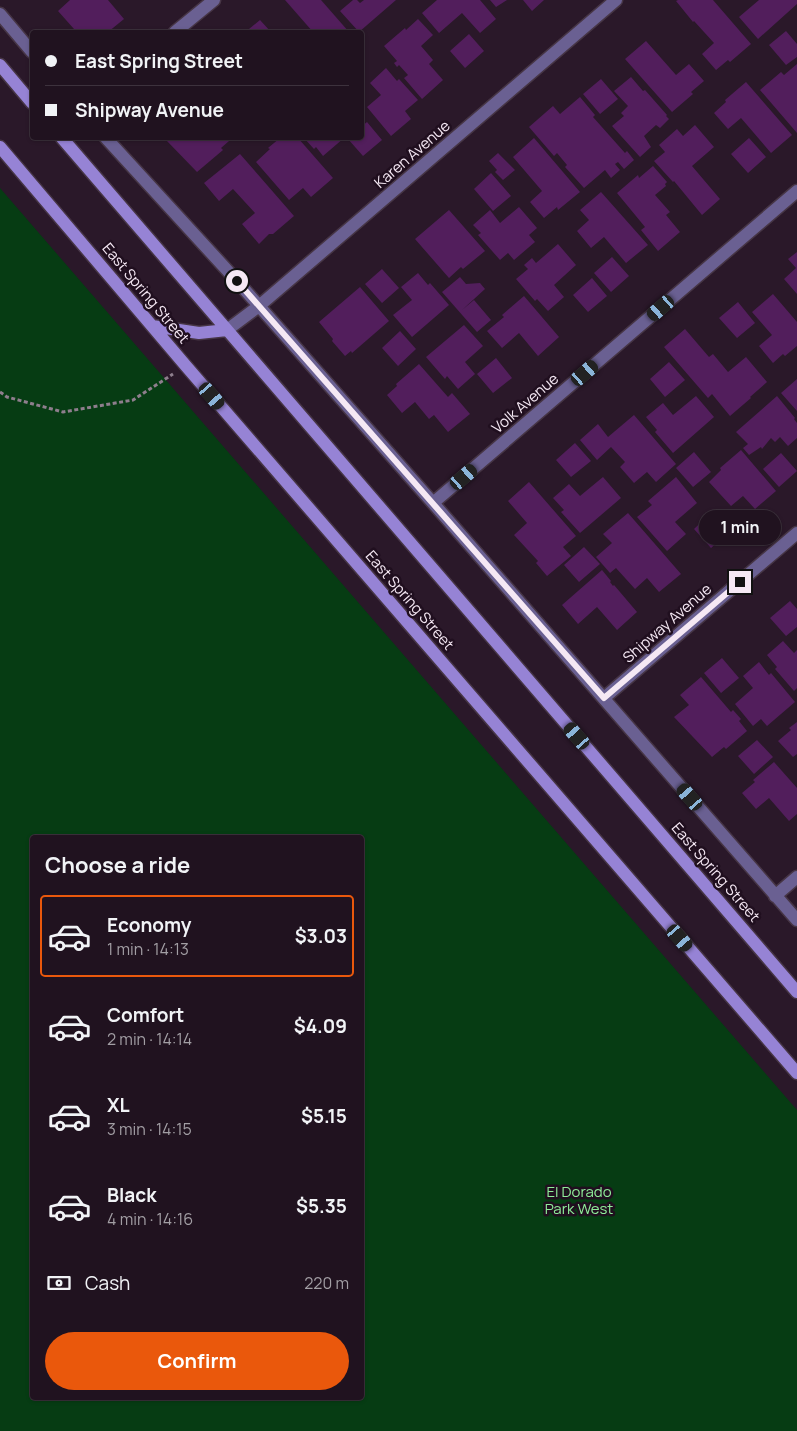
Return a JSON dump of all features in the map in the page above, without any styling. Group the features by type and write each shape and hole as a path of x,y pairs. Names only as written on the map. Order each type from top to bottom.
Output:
{"main road":[{"path":"0,64 30,101"},
{"name":"East Spring Street","path":"64,140 797,992"},
{"name":"East Spring Street","path":"0,147 186,366 797,1073"},
{"path":"152,326 199,333 227,330"}],"street":[{"path":"177,30 214,0"},
{"name":"Karen Avenue","path":"227,330 259,306 616,0"},
{"path":"0,14 30,50"},
{"name":"East Spring Street","path":"108,140 259,306 797,920"},
{"name":"Volk Avenue","path":"433,503 797,191"},
{"name":"Shipway Avenue","path":"604,698 797,533"},
{"path":"775,896 797,877"}],"path":[{"path":"0,392 7,397 63,412 133,400 186,366"}],"green space":[{"name":"El Dorado Park West","path":"0,188 797,1110 797,1431 0,1431"}],"building":[{"path":"70,0 108,0 124,19 110,30 73,30 74,29 58,11"},
{"path":"285,0 321,0 347,30 311,30"},
{"path":"353,0 357,0 360,3 364,0 396,0 361,30 357,30 340,11"},
{"path":"437,0 480,0 496,19 480,33 462,13 439,33 422,13"},
{"path":"490,0 507,0 496,7"},
{"path":"523,0 544,0 532,11"},
{"path":"713,0 751,44 730,62 728,60 716,70 702,54 714,43 693,22 676,1"},
{"path":"759,0 797,0 797,4 758,39 739,17"},
{"path":"418,19 433,35 421,46 433,60 429,64 443,80 422,99 404,78 408,75 399,65 397,67 394,63 397,61 384,46"},
{"path":"260,20 269,30 250,30"},
{"path":"786,31 797,44 797,57 786,65 769,45"},
{"path":"469,34 484,51 465,68 450,51"},
{"path":"646,41 676,75 689,64 704,81 691,92 693,94 672,112 625,59"},
{"path":"797,64 797,133 760,90 781,72 784,75"},
{"path":"386,68 418,100 405,111 411,119 391,136 367,107 381,95 370,83"},
{"path":"631,77 643,91 645,90 669,119 660,128 656,125 644,136 651,147 640,157 612,126 624,116 621,113 628,106 614,91"},
{"path":"601,79 618,99 600,114 583,94"},
{"path":"746,82 792,135 771,153 741,118 728,129 714,113 726,102 725,100"},
{"path":"580,97 595,115 593,117 625,153 627,151 634,160 624,169 618,162 615,164 620,170 611,178 605,170 584,188 565,167 567,165 557,153 554,156 529,127 553,106 560,114"},
{"path":"367,122 382,140 363,156 349,140 364,140 364,124"},
{"path":"695,125 714,147 692,166 720,199 702,215 674,181 654,161 665,152 659,145 677,129 683,136"},
{"path":"534,138 580,192 558,210 557,207 544,218 530,202 542,191 513,157"},
{"path":"749,138 766,157 748,173 731,154"},
{"path":"166,140 229,141 221,148 223,150 197,172"},
{"path":"278,140 300,140 333,178 311,197 303,188 289,200 256,162 270,149 268,148"},
{"path":"306,140 342,140 323,156 316,147 314,149"},
{"path":"498,153 515,170 503,180 495,172 497,170 489,161"},
{"path":"240,154 294,216 273,234 269,234 259,244 242,224 255,213 233,189 219,201 204,183"},
{"path":"653,166 667,182 666,186 655,195 670,212 666,215 680,232 658,251 641,230 645,227 617,193 638,175 639,178"},
{"path":"491,173 511,196 493,211 474,189"},
{"path":"601,192 648,245 626,263 604,237 591,248 577,231 589,220 580,210"},
{"path":"519,207 537,228 529,235 535,242 514,260 508,253 500,260 478,235 481,233 473,225 490,210 500,223"},
{"path":"449,210 485,251 463,269 461,267 449,278 415,239"},
{"path":"558,244 576,265 554,285 564,297 548,311 537,299 535,301 516,279 528,269 524,265 532,258 536,263"},
{"path":"797,252 797,294 784,279 796,268 788,259"},
{"path":"612,257 629,276 611,292 594,273"},
{"path":"382,269 399,288 382,303 365,284"},
{"path":"418,273 428,285 430,283 449,305 412,337 393,315 412,300 401,287"},
{"path":"460,277 466,284 480,283 485,289 462,310 474,300 491,320 477,332 442,292"},
{"path":"592,278 607,296 588,312 573,295"},
{"path":"360,287 389,321 352,353 351,351 345,356 319,322"},
{"path":"773,294 797,322 797,346 785,356 783,354 773,363 759,346 772,335 752,312"},
{"path":"524,296 559,337 538,356 519,333 502,348 487,331 504,317 502,315"},
{"path":"738,302 755,323 737,338 719,318"},
{"path":"464,325 483,346 465,362 475,374 458,389 447,376 445,379 426,357"},
{"path":"685,329 709,357 713,354 728,372 746,357 767,382 730,416 712,394 708,398 664,347"},
{"path":"400,331 416,349 398,366 382,348"},
{"path":"496,358 512,378 493,393 477,374"},
{"path":"669,362 685,380 665,397 650,379"},
{"path":"419,364 448,397 452,393 470,414 448,432 434,415 429,419 415,402 402,413 387,395 397,386 396,384"},
{"path":"797,379 797,411 781,393"},
{"path":"696,396 714,417 673,453 655,432 657,430 646,417 663,403 673,415"},
{"path":"777,396 795,418 797,438 788,446 780,437 775,442 771,438 762,449 761,447 749,455 743,448 748,444 736,432"},
{"path":"634,415 676,464 656,482 647,472 634,483 620,467 625,462 611,447 597,460 580,440 598,424 608,437"},
{"path":"575,443 591,461 571,477 556,460"},
{"path":"741,450 776,491 755,509 743,496 731,506 709,482 721,470 720,468"},
{"path":"694,452 711,472 693,487 676,468"},
{"path":"781,453 797,471 779,487 763,469"},
{"path":"603,477 621,498 580,533 561,512 564,510 553,498 569,484 580,496"},
{"path":"676,477 697,503 675,522 686,534 667,551 637,517 652,505 648,501"},
{"path":"529,482 576,536 563,547 571,556 547,576 536,563 538,561 514,535 527,523 508,501"},
{"path":"628,513 681,574 659,592 647,578 635,589 616,568 610,573 596,557 612,543 603,534"},
{"path":"711,513 728,533 711,548 694,529"},
{"path":"584,547 600,564 579,582 564,565"},
{"path":"602,570 613,586 637,612 617,630 597,607 578,624 562,605"},
{"path":"790,601 797,609 797,627 786,636 770,618"},
{"path":"783,641 794,653 797,650 797,688 794,691 775,669 777,667 767,655"},
{"path":"722,658 739,678 721,693 704,673"},
{"path":"759,662 769,675 771,673 795,702 767,726 761,719 753,726 735,704 753,688 743,676"},
{"path":"701,677 731,712 733,710 741,719 739,721 747,731 726,749 724,747 712,757 674,717 689,705 680,695"},
{"path":"797,722 797,754 793,757 778,741"},
{"path":"757,740 773,757 754,774 738,756"},
{"path":"774,762 797,788 797,814 789,821 769,798 756,809 742,793 755,782 753,780"}],"route":[{"path":"237,281 604,698 740,582"}]}
